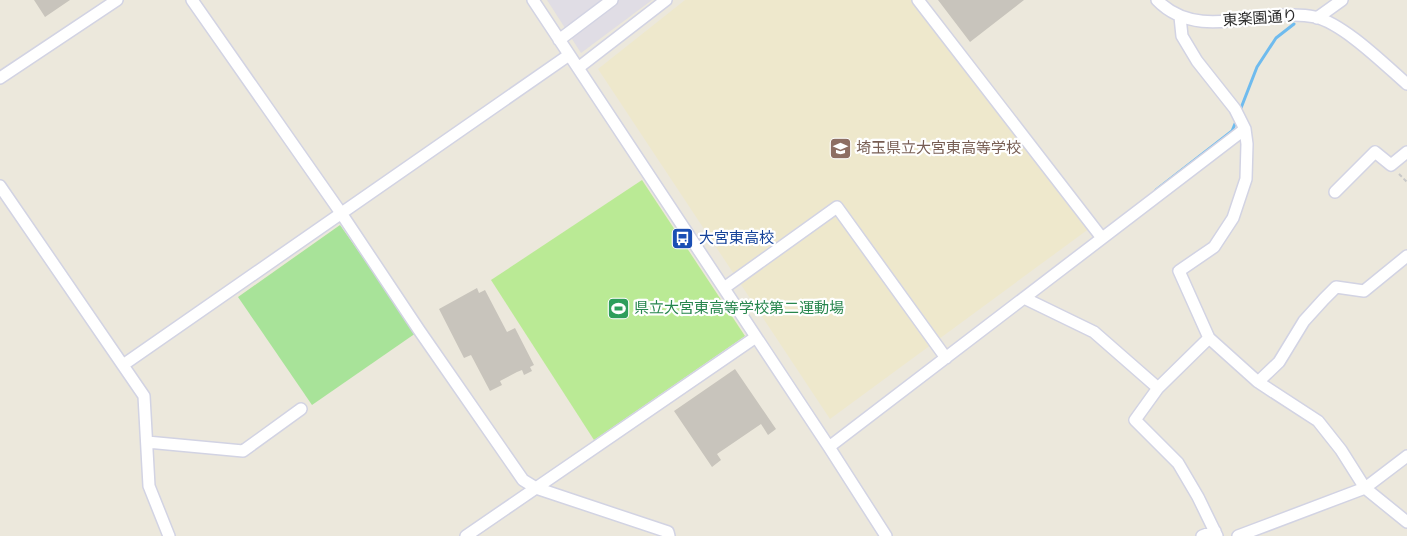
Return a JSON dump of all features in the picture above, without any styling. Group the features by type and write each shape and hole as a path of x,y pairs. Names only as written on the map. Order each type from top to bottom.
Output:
{"street":[{"path":"0,78 117,0"},
{"path":"192,0 341,213 523,480 536,488 668,532 669,536"},
{"path":"533,0 886,536"},
{"path":"559,40 612,0"},
{"path":"578,68 666,0"},
{"path":"918,0 1102,238"},
{"name":"東楽園通り","path":"1157,0 1180,17 1198,20 1250,20 1302,15 1317,18 1335,26 1352,37 1407,84"},
{"path":"1317,18 1342,0"},
{"path":"1180,17 1182,36 1197,61 1235,108 1245,129 1247,144 1246,179 1233,218 1214,247 1179,271 1209,338 1258,382 1318,421 1341,450 1366,488 1407,522"},
{"path":"123,365 569,55"},
{"path":"829,448 1245,129"},
{"path":"1335,192 1375,152 1391,165 1407,152"},
{"path":"0,186 144,396 149,486 169,536"},
{"path":"724,288 837,207 946,358"},
{"path":"1258,382 1279,362 1304,321 1324,298 1336,288 1364,291 1407,256"},
{"path":"1024,298 1094,332 1158,388"},
{"path":"466,536 756,336"},
{"path":"1202,536 1216,534 1198,496 1178,463 1135,420 1158,388 1209,338"},
{"path":"147,442 243,452 301,409"},
{"path":"1238,536 1366,488 1407,456"}],"shaded area":[{"path":"547,0 652,0 581,53"},
{"name":"埼玉県立大宮東高等学校","path":"685,0 914,0 1090,228 830,419 598,69"}],"green space":[{"name":"県立大宮東高等学校第二運動場","path":"642,180 745,336 594,440 491,280"},
{"path":"340,225 416,333 312,405 238,297"}],"building":[{"path":"34,0 70,0 45,17"},
{"path":"938,0 1024,0 970,42"},
{"path":"477,288 479,293 485,290 507,332 515,328 534,365 530,367 532,371 524,375 522,370 517,372 500,381 502,385 490,391 471,355 464,358 439,309"},
{"path":"735,369 776,429 768,435 761,424 717,454 721,460 712,467 674,411"}],"waterway":[{"path":"1241,108 1257,67 1276,38 1294,24"},
{"path":"1156,190 1232,131 1237,119"}],"place":[{"name":"埼玉県立大宮東高等学校","path":"840,148"},
{"name":"大宮東高校","path":"683,238"},
{"name":"県立大宮東高等学校第二運動場","path":"618,308"}]}
